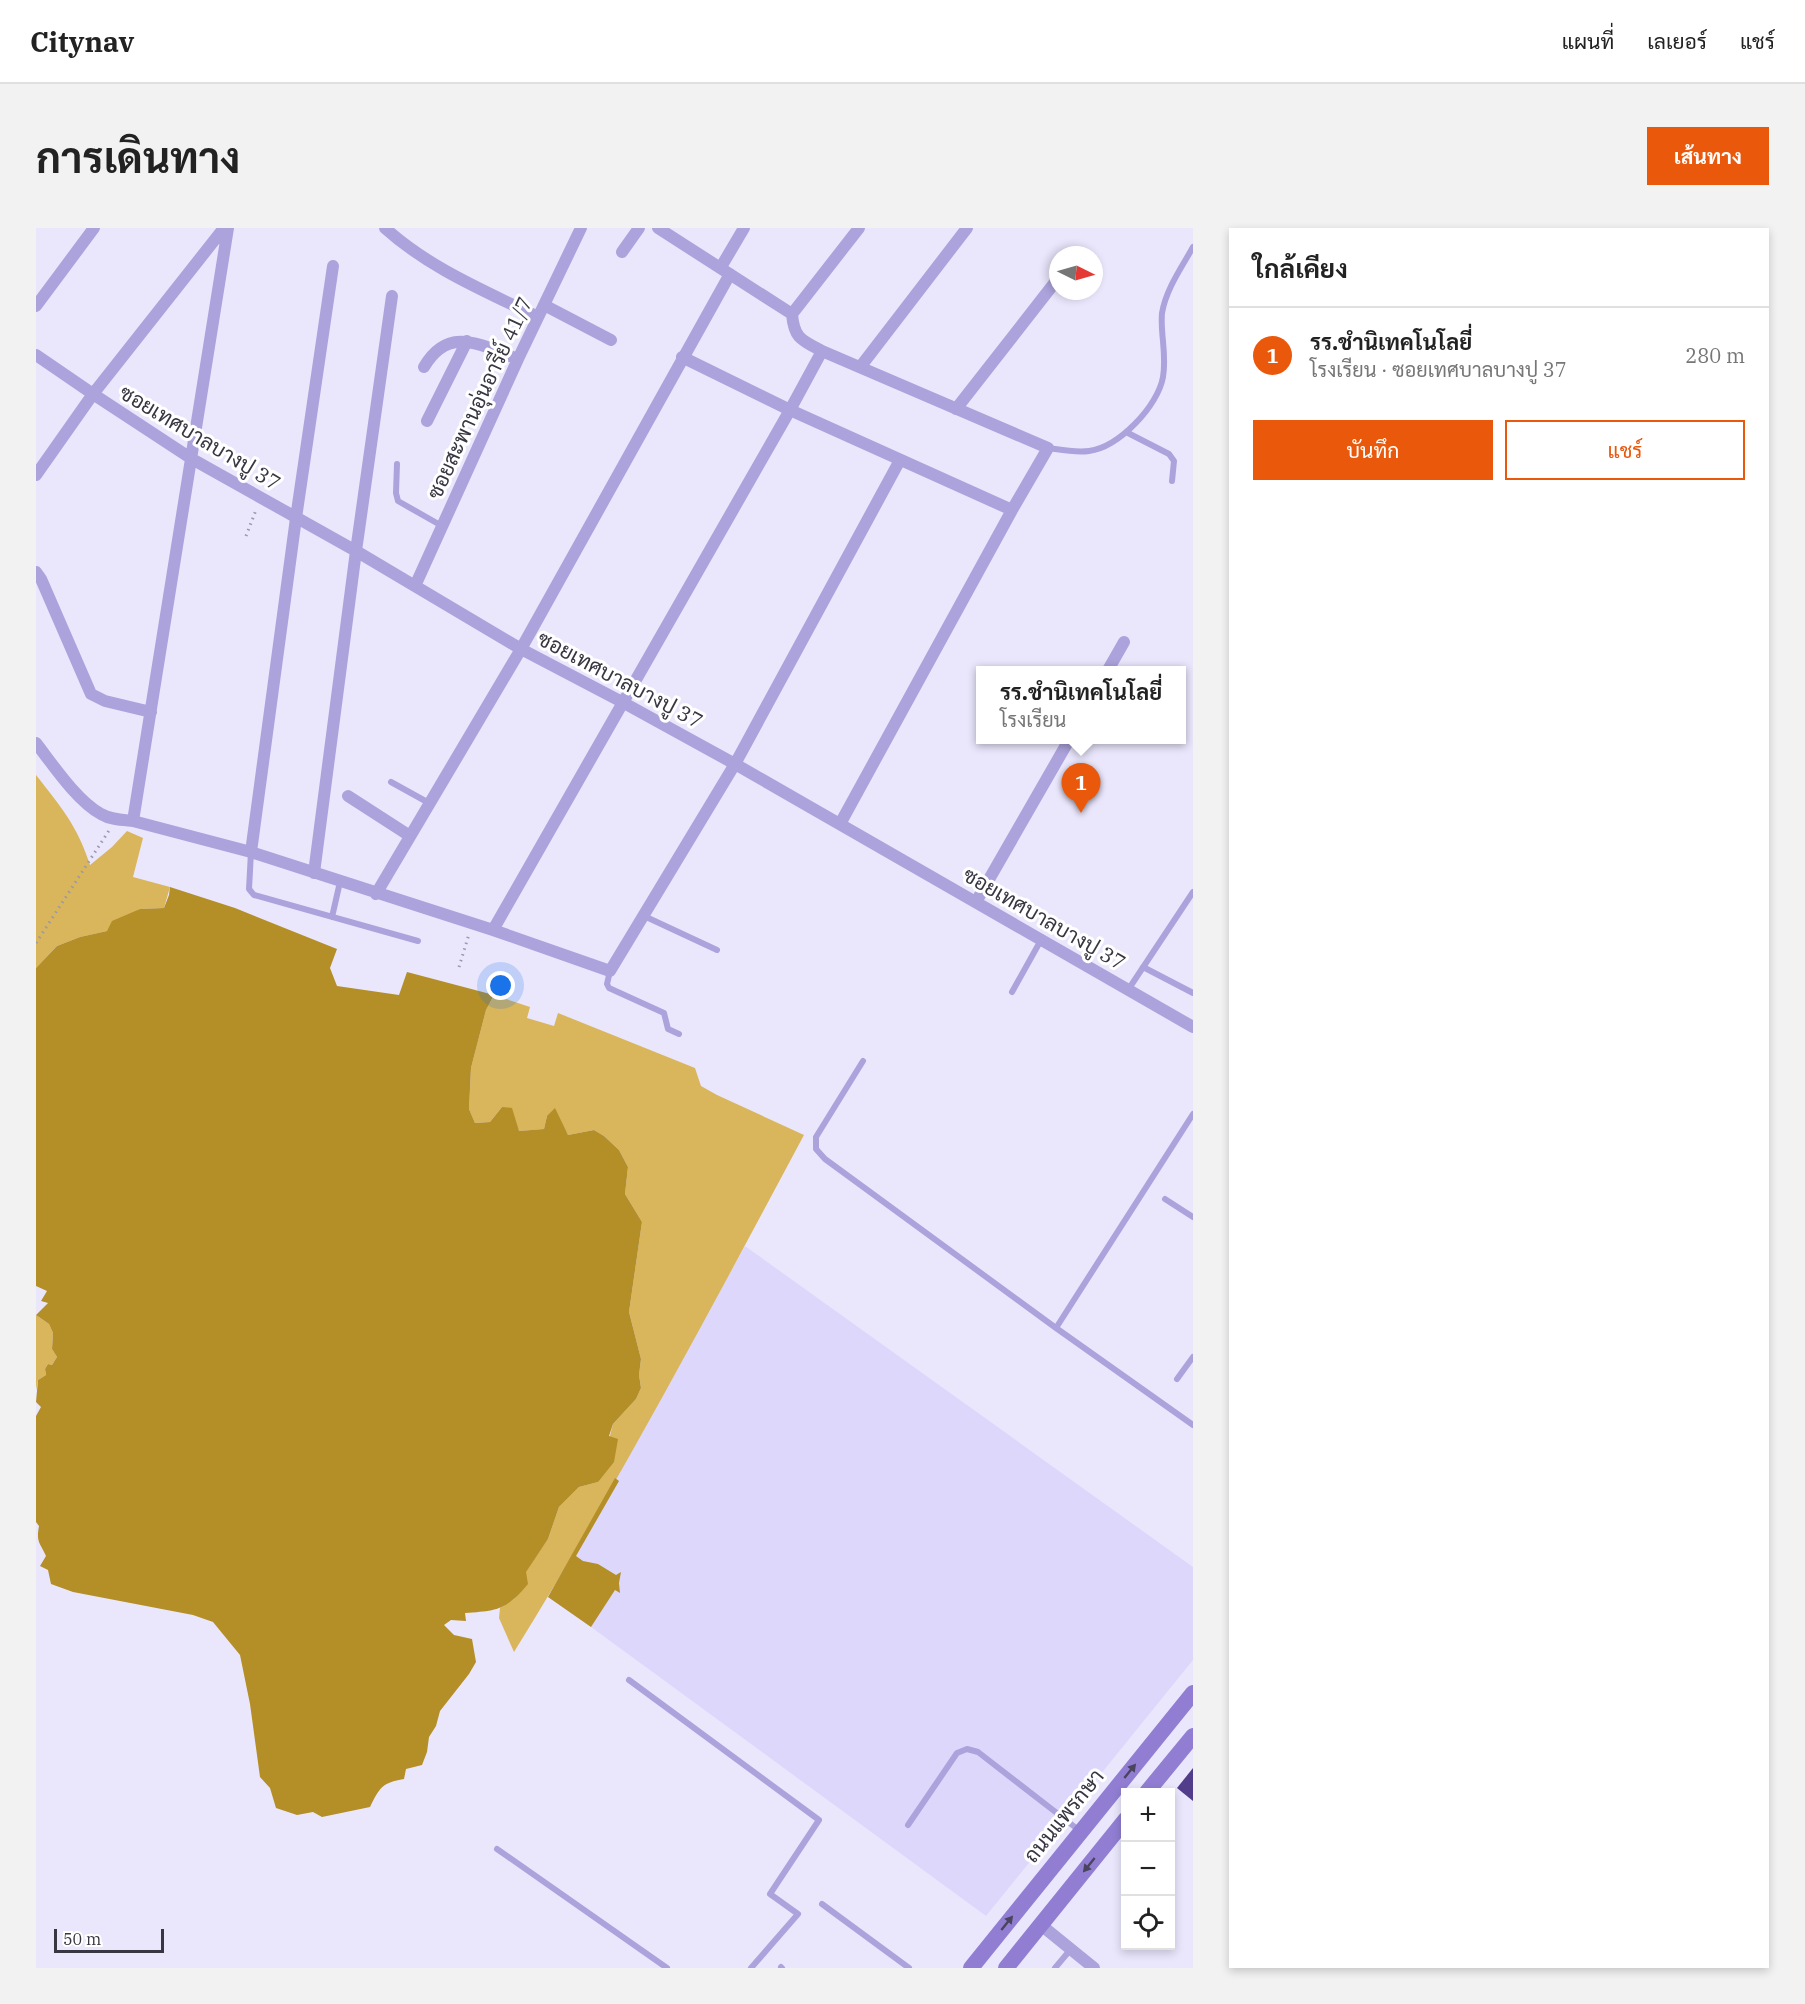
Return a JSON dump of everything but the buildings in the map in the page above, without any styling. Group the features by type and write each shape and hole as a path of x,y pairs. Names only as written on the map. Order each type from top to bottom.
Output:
{"main road":[{"name":"ถนนแพรกษา","path":"971,1968 1193,1693"},
{"path":"1150,1788 1193,1736"},
{"path":"1006,1968 1121,1824"}],"street":[{"path":"36,306 94,228"},
{"path":"36,476 93,394 226,228"},
{"path":"134,821 192,459 226,228"},
{"path":"385,228 443,270 538,318"},
{"path":"622,252 639,228"},
{"path":"658,228 792,314 796,334 803,341 1048,448 840,824"},
{"path":"376,894 521,649 682,357 744,228"},
{"path":"792,314 859,228"},
{"path":"861,366 967,228"},
{"name":"ซอยสะพานอุ่นอารีย์ 41/7","path":"415,586 579,229"},
{"path":"251,852 333,266"},
{"path":"956,408 1049,290"},
{"path":"315,873 356,551 392,296"},
{"path":"544,305 611,340"},
{"path":"427,421 467,341"},
{"path":"424,368 429,358 447,343 467,341 518,359"},
{"path":"493,930 822,351"},
{"name":"ซอยเทศบาลบางปู 37","path":"36,355 192,459 356,551 521,649 735,764 1193,1027"},
{"path":"682,357 790,410 1012,510"},
{"path":"36,743 76,793 100,814 116,820 134,821 251,852 493,930 610,971 735,764 900,460"},
{"path":"36,572 91,694 105,701 151,712"},
{"path":"1110,666 1124,642"},
{"path":"976,902 1066,744"},
{"path":"348,796 410,836"},
{"path":"1041,1925 1094,1968"}],"lane":[{"path":"1048,448 1090,451 1110,445 1126,432 1154,401 1163,379 1166,356 1162,315 1166,297 1193,247"},
{"path":"1126,432 1169,454 1173,461 1172,480"},
{"path":"397,464 398,501 442,526"},
{"path":"391,782 429,803"},
{"path":"251,852 249,889 254,895 418,941"},
{"path":"332,917 340,882"},
{"path":"1128,990 1193,892"},
{"path":"644,916 717,950"},
{"path":"1012,992 1041,940"},
{"path":"1143,967 1193,993"},
{"path":"610,971 607,984 609,988 664,1013 668,1029 679,1035"},
{"path":"862,1061 816,1137 816,1149 825,1159 1193,1425"},
{"path":"1056,1328 1193,1114"},
{"path":"1165,1199 1192,1216"},
{"path":"1177,1379 1193,1357"},
{"path":"629,1680 819,1820 770,1894 798,1914 752,1968"},
{"path":"908,1825 957,1753 967,1749 978,1752 1081,1832"},
{"path":"497,1849 667,1968"},
{"path":"822,1904 909,1968"},
{"path":"1055,1968 1071,1949"}],"path":[{"path":"246,536 261,498"},
{"path":"36,943 116,820"},
{"path":"459,966 472,924"}],"shaded area":[{"path":"36,775 74,827 90,865 127,831 143,838 133,877 170,887 164,908 140,909 107,931 80,937 57,946 36,968"},
{"path":"170,887 235,908 337,949 330,968 337,986 399,995 407,972 494,995 486,1010 471,1068 469,1109 475,1123 490,1122 502,1107 512,1108 519,1131 544,1129 547,1116 555,1108 568,1135 594,1130 619,1150 628,1167 625,1194 642,1222 629,1312 641,1359 639,1375 641,1388 636,1399 613,1424 609,1436 618,1439 614,1462 598,1482 579,1487 559,1507 548,1539 526,1572 528,1584 514,1599 494,1610 465,1613 466,1621 451,1620 444,1625 454,1635 472,1639 476,1662 440,1711 436,1726 429,1737 422,1765 406,1769 404,1779 386,1784 376,1795 370,1807 322,1817 313,1812 297,1815 276,1808 270,1788 260,1777 250,1704 240,1655 213,1622 193,1615 73,1592 51,1584 48,1570 40,1566 46,1556 39,1542 39,1526 36,1522 36,1416 41,1407 36,1402 38,1380 46,1375 45,1369 48,1364 52,1365 57,1357 52,1349 53,1333 49,1324 36,1315 48,1303 41,1301 47,1291 36,1286 36,968 57,946 80,937 107,931 112,921 140,909 164,908"},
{"path":"494,995 530,1007 527,1018 554,1026 558,1013 695,1068 701,1086 804,1135 627,1460 514,1652 499,1618 500,1608 514,1599 525,1572 548,1539 559,1507 579,1487 598,1482 613,1424 636,1399 641,1388 639,1375 641,1359 629,1312 642,1222 625,1194 628,1167 619,1150 594,1130 568,1135 560,1121 547,1116 544,1129 519,1131 502,1107 490,1122 475,1123 469,1109 471,1068 486,1010"},
{"path":"745,1246 1193,1567 1193,1660 986,1916 548,1597"},
{"path":"36,1315 49,1324 53,1333 52,1349 57,1357 52,1365 48,1364 45,1369 46,1375 38,1380 36,1390"},
{"path":"615,1478 619,1481 576,1556 583,1561 598,1564 616,1575 621,1572 620,1593 615,1590 591,1627 548,1597"}],"place":[{"name":"รร.ชำนิเทคโนโลยี่","path":"1081,813"}]}
